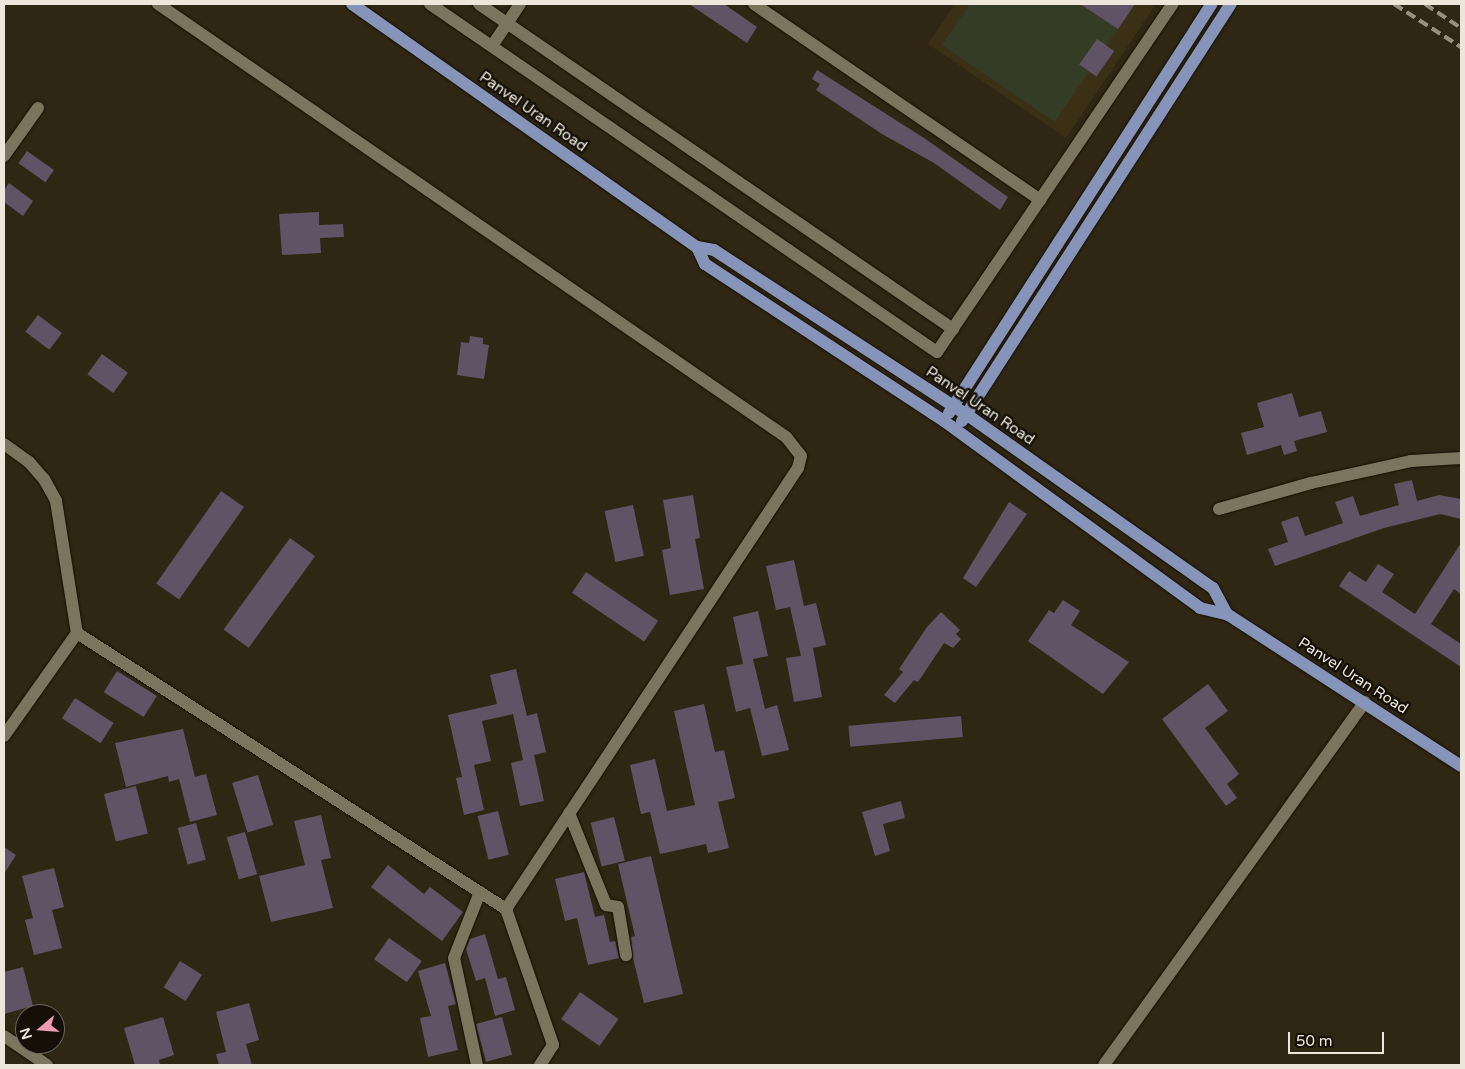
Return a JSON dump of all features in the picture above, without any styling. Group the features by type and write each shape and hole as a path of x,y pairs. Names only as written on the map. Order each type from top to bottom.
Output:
{"main road":[{"name":"Panvel Uran Road","path":"352,4 696,247 714,250 966,414 1213,588 1227,614"},
{"path":"944,421 1212,4"},
{"path":"956,430 1231,4"},
{"name":"Panvel Uran Road","path":"696,247 704,264 944,421 1200,608 1227,614 1461,766"}],"street":[{"path":"158,4 786,437 801,456 798,468 506,909"},
{"path":"430,4 937,352 1173,4"},
{"path":"479,4 953,329"},
{"path":"492,46 520,4"},
{"path":"754,4 1040,200"},
{"path":"4,156 38,108"},
{"path":"4,444 30,462 44,479 56,501 78,633 4,736"},
{"path":"1219,509 1311,483 1411,461 1461,458"},
{"path":"78,633 506,909 553,1045 540,1065"},
{"path":"1104,1065 1365,702"},
{"path":"569,813 606,904 618,907 626,955"},
{"path":"477,1065 454,958 480,892"},
{"path":"4,1036 47,1065"}],"shaded area":[{"path":"955,4 1156,4 1066,138 928,44"}],"green space":[{"path":"970,4 1080,4 1118,29 1055,122 942,45"}],"building":[{"path":"689,4 724,4 757,27 747,43"},
{"path":"1080,4 1135,4 1118,29"},
{"path":"1097,39 1114,51 1096,76 1079,64"},
{"path":"817,70 924,138 1008,197 1000,210 934,163 882,134 816,90 820,84 812,79"},
{"path":"27,151 54,170 45,182 18,163"},
{"path":"9,183 33,201 23,216 4,202 4,190"},
{"path":"319,212 319,225 343,224 344,237 320,238 321,253 282,255 279,214"},
{"path":"38,315 62,333 49,350 25,332"},
{"path":"470,336 483,338 483,344 489,345 484,379 457,375 461,342 469,343"},
{"path":"102,354 128,373 113,393 87,374"},
{"path":"1292,393 1299,417 1321,411 1327,432 1294,441 1297,451 1284,455 1281,445 1247,455 1241,433 1264,427 1257,403"},
{"path":"1412,480 1417,501 1439,495 1461,499 1461,519 1440,514 1384,528 1275,566 1268,549 1288,542 1281,522 1298,516 1305,536 1343,523 1335,502 1353,496 1360,516 1399,505 1394,484"},
{"path":"221,491 244,507 179,600 156,584"},
{"path":"693,495 700,538 695,539 704,589 670,595 662,550 671,548 663,500"},
{"path":"1009,502 1027,514 976,587 963,578"},
{"path":"633,505 644,556 615,562 605,511"},
{"path":"290,538 315,556 249,648 224,629"},
{"path":"1461,543 1461,594 1454,589 1431,624 1461,644 1461,667 1339,586 1349,571 1366,582 1378,564 1394,574 1382,592 1415,614"},
{"path":"794,560 804,606 816,603 826,645 813,648 822,697 794,702 786,658 801,656 790,607 776,610 766,566"},
{"path":"586,572 658,621 644,641 572,593"},
{"path":"1063,600 1080,611 1071,625 1129,662 1103,694 1028,641 1049,610 1054,613"},
{"path":"758,611 768,656 753,659 765,709 777,705 789,750 762,756 750,708 736,712 726,667 743,664 733,617"},
{"path":"941,612 960,630 956,634 961,639 953,648 944,643 918,682 914,680 895,703 884,695 903,672 899,669 927,627"},
{"path":"516,669 527,716 537,713 546,752 534,755 544,801 520,806 511,763 523,760 513,714 482,721 491,761 474,765 484,810 464,815 456,778 462,777 448,715 497,704 490,675"},
{"path":"117,671 157,696 144,717 104,692"},
{"path":"1208,684 1228,711 1205,728 1239,774 1227,784 1237,798 1226,806 1162,719"},
{"path":"75,698 114,723 101,743 62,718"},
{"path":"704,704 715,752 724,750 735,798 718,802 729,848 708,853 706,844 660,854 650,812 641,814 630,765 655,759 667,811 695,805 674,711"},
{"path":"961,716 963,737 850,747 848,726"},
{"path":"183,729 195,777 206,774 217,815 190,822 179,779 169,782 168,776 126,787 115,743"},
{"path":"258,775 273,825 247,833 232,783"},
{"path":"136,786 148,834 116,842 104,794"},
{"path":"901,801 905,818 883,824 890,851 875,856 862,812"},
{"path":"498,811 509,855 489,860 478,816"},
{"path":"321,815 331,858 321,860 333,908 271,922 259,876 305,865 294,821"},
{"path":"614,817 625,861 602,866 591,823"},
{"path":"196,823 206,860 187,865 178,828"},
{"path":"245,832 257,874 239,880 227,837"},
{"path":"4,847 16,855 4,874"},
{"path":"651,856 683,994 644,1003 633,958 631,937 635,936 618,864"},
{"path":"388,865 424,894 430,887 463,912 442,941 371,887"},
{"path":"54,868 64,907 52,910 62,948 34,955 25,920 33,918 22,876"},
{"path":"584,872 595,917 604,915 610,942 615,941 619,958 588,965 577,918 565,921 555,879"},
{"path":"485,934 498,979 506,977 515,1010 495,1016 485,978 476,981 466,949 470,939"},
{"path":"389,938 422,961 407,982 374,959"},
{"path":"180,961 202,975 186,1001 164,987"},
{"path":"445,963 456,1004 448,1006 458,1050 428,1057 420,1018 431,1016 418,971"},
{"path":"23,967 32,1004 15,1004 15,1011 4,1014 4,972"},
{"path":"580,992 619,1019 600,1046 561,1019"},
{"path":"249,1003 259,1040 246,1044 252,1065 219,1065 216,1054 226,1052 216,1012"},
{"path":"163,1017 174,1055 159,1060 160,1065 135,1065 124,1028"},
{"path":"502,1017 512,1055 486,1062 476,1024"}],"railway":[{"path":"1394,4 1461,47"},
{"path":"1425,4 1461,28"}]}
